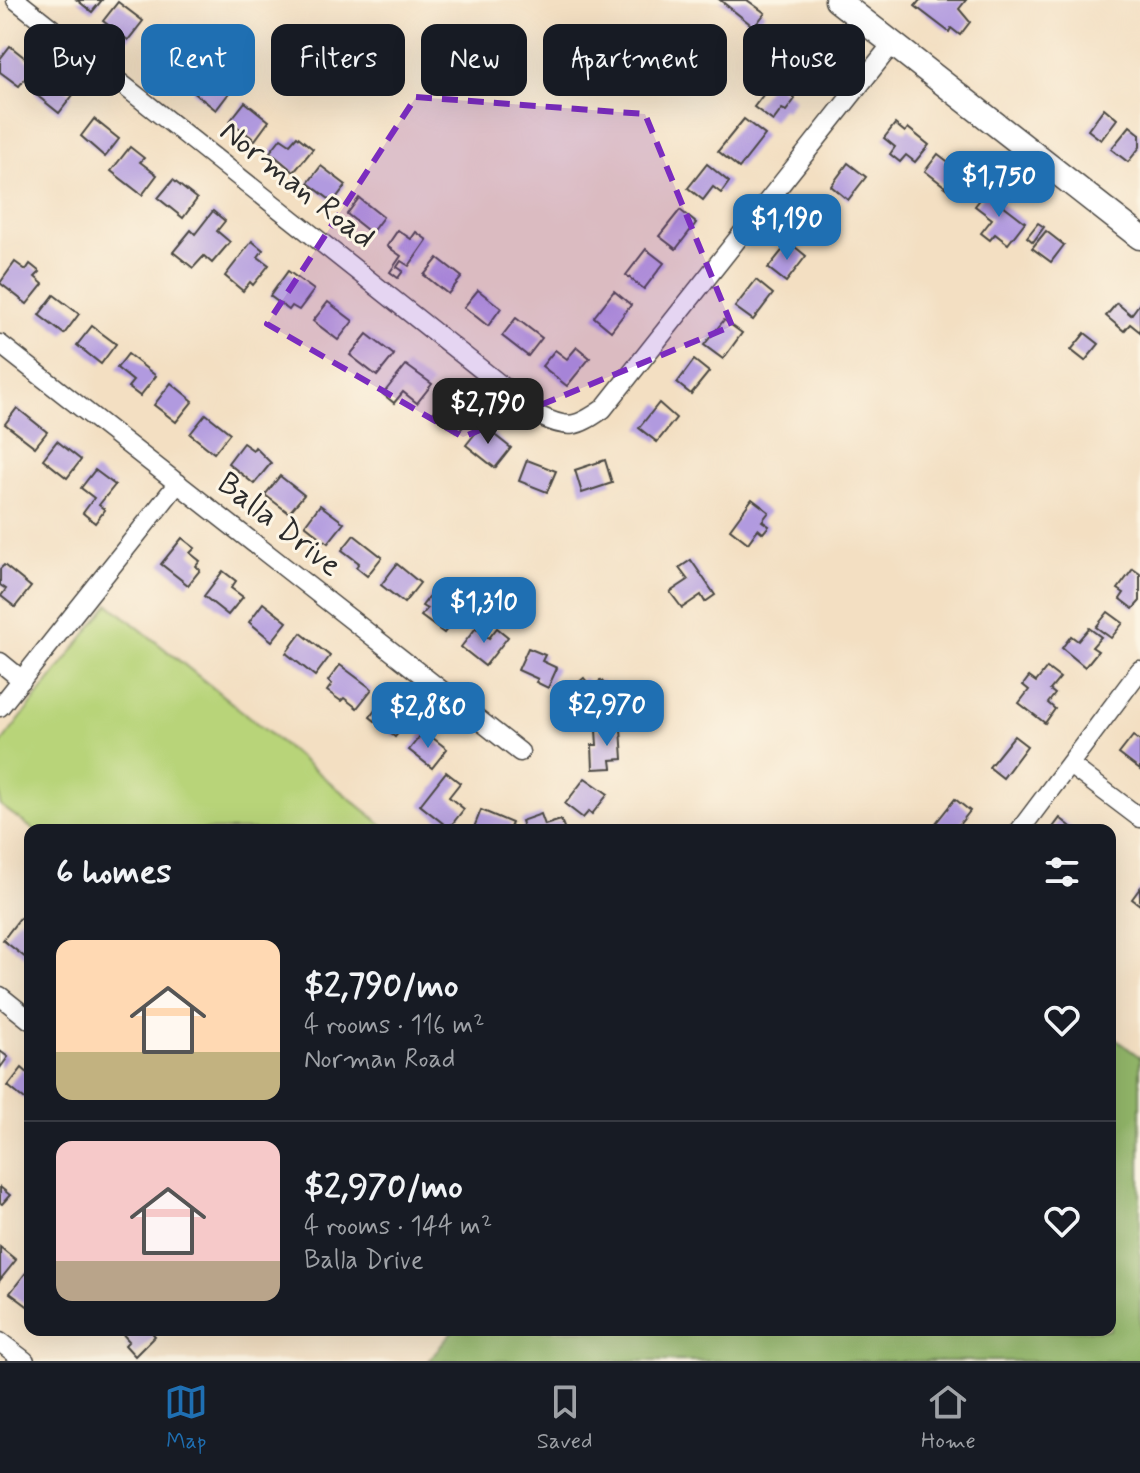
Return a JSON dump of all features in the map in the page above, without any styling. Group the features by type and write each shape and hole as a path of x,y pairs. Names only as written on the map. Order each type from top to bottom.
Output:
{"main road":[{"path":"837,0 1140,237"}],"street":[{"name":"Norman Road","path":"16,0 540,416 558,425 580,425 603,409 892,44"},
{"name":"Balla Drive","path":"0,344 520,752"},
{"path":"0,707 178,483"},
{"path":"0,662 22,680"},
{"path":"1025,824 1140,670"},
{"path":"1070,765 1140,818"},
{"path":"0,996 24,1015"},
{"path":"0,1342 25,1361"}],"highlighted area":[{"path":"416,97 645,114 732,326 463,437 267,324"}],"green space":[{"path":"109,604 382,824 26,824 0,805 0,745"},
{"path":"1116,1039 1140,1057 1140,1361 429,1361 448,1336 1116,1336"}],"building":[{"path":"77,0 102,0 92,12"},
{"path":"720,0 747,0 765,13 756,24 750,24"},
{"path":"920,0 966,0 959,9 970,22 960,35 951,28 949,32 915,6"},
{"path":"118,2 143,21 128,40 125,38 125,24 107,24 103,21"},
{"path":"10,46 24,57 24,80 19,86 0,72 0,59"},
{"path":"38,96 72,96 59,113"},
{"path":"198,96 227,96 216,110"},
{"path":"762,96 791,96 795,99 773,121 754,107"},
{"path":"245,102 269,121 255,140 230,121"},
{"path":"1104,108 1117,119 1101,140 1088,130"},
{"path":"94,119 119,139 105,157 81,136"},
{"path":"744,119 765,135 739,168 718,151"},
{"path":"895,124 905,132 908,128 929,145 915,162 906,155 900,162 890,154 895,147 884,138"},
{"path":"1130,126 1140,134 1140,147 1128,162 1111,149"},
{"path":"297,136 313,149 294,172 270,152 281,138 290,144"},
{"path":"130,147 144,158 140,162 157,175 142,195 111,171"},
{"path":"938,154 977,184 967,197 955,188 952,192 925,171"},
{"path":"848,163 866,177 848,200 831,186"},
{"path":"707,164 729,182 721,193 713,187 703,200 688,188"},
{"path":"321,166 346,185 333,202 308,183"},
{"path":"173,180 197,199 183,218 158,198"},
{"path":"986,192 1025,222 1008,244 995,234 990,240 981,233 992,219 975,206"},
{"path":"359,198 383,217 371,233 347,214"},
{"path":"818,202 834,216 815,241 798,228"},
{"path":"680,210 696,223 676,249 659,236"},
{"path":"213,211 225,221 217,231 230,242 212,263 204,256 193,268 173,252 191,230 195,234"},
{"path":"1038,223 1044,227 1033,242 1027,237"},
{"path":"398,230 411,239 416,232 427,240 409,266 401,261 397,267 403,271 398,278 390,272 401,256 387,246"},
{"path":"1046,231 1064,245 1051,262 1032,248"},
{"path":"252,241 263,250 258,257 269,265 253,285 250,282 243,291 225,276"},
{"path":"789,242 806,256 786,282 768,268"},
{"path":"646,249 664,263 644,289 626,275"},
{"path":"438,258 462,277 448,294 424,275"},
{"path":"15,262 26,270 30,264 40,272 35,277 43,284 27,304 0,283"},
{"path":"288,271 314,290 299,310 292,306 289,310 270,296"},
{"path":"756,280 773,294 753,320 735,307"},
{"path":"478,290 501,308 488,326 464,307"},
{"path":"614,291 631,305 611,331 594,317"},
{"path":"54,295 79,314 64,334 39,315"},
{"path":"328,302 353,321 338,340 313,321"},
{"path":"1117,303 1131,315 1140,303 1140,332 1130,324 1124,331 1106,316"},
{"path":"516,318 542,338 528,356 502,336"},
{"path":"724,320 742,333 723,359 704,345"},
{"path":"92,326 116,344 101,364 77,345"},
{"path":"1085,333 1099,344 1085,361 1071,350"},
{"path":"367,334 394,355 377,376 350,355"},
{"path":"577,347 590,358 567,386 542,366 555,350 567,359"},
{"path":"128,354 156,376 140,396 128,387 133,381 117,368"},
{"path":"694,360 709,372 691,394 677,383"},
{"path":"406,365 432,384 417,403 403,392 394,403 383,394"},
{"path":"171,383 193,401 176,422 154,405"},
{"path":"447,396 471,416 458,433 433,413"},
{"path":"659,403 676,418 657,442 639,428"},
{"path":"17,408 47,432 35,447 5,424"},
{"path":"206,414 230,433 214,453 190,434"},
{"path":"482,425 511,448 495,468 466,445"},
{"path":"57,441 81,460 67,478 43,459"},
{"path":"243,443 253,450 255,447 271,463 254,484 228,463"},
{"path":"527,460 556,471 547,492 519,481"},
{"path":"605,460 612,483 582,493 575,470"},
{"path":"95,470 115,485 99,505 105,510 95,523 83,513 94,498 81,488"},
{"path":"280,476 304,495 289,513 265,495"},
{"path":"752,499 769,512 762,521 769,526 763,533 758,529 748,543 730,529"},
{"path":"320,505 344,523 328,543 305,525"},
{"path":"354,535 382,557 367,576 356,567 359,563 342,550"},
{"path":"182,538 195,548 190,553 200,561 196,566 200,570 188,585 161,564"},
{"path":"691,560 715,595 705,602 701,595 682,608 670,592 688,580 679,568"},
{"path":"397,564 420,583 404,603 381,585"},
{"path":"4,565 31,587 15,607 1,596 6,589 0,585 0,569"},
{"path":"1133,569 1140,574 1140,601 1133,609 1120,599 1124,593 1118,589"},
{"path":"223,571 236,581 231,588 243,597 228,615 204,596"},
{"path":"452,591 467,603 444,633 421,616 427,609 422,606 432,593 443,602"},
{"path":"263,603 287,622 272,641 249,622"},
{"path":"1108,612 1123,623 1111,638 1096,627"},
{"path":"476,628 489,638 497,628 508,637 485,666 461,647"},
{"path":"1089,628 1101,637 1092,647 1098,651 1085,667 1062,648 1071,636 1078,641"},
{"path":"301,633 330,656 315,676 286,653"},
{"path":"528,648 545,655 542,661 557,668 548,688 536,682 538,679 518,670"},
{"path":"340,665 372,689 357,708 327,691 332,684 328,681"},
{"path":"1047,668 1060,678 1050,690 1055,694 1048,703 1055,709 1045,723 1019,703 1029,690 1023,685 1029,677 1036,682"},
{"path":"584,678 592,688 601,680 614,696 602,707 598,702 584,714 566,693"},
{"path":"384,698 410,718 395,737 370,717"},
{"path":"621,729 623,759 611,760 612,768 593,769 592,745 597,745 596,730"},
{"path":"424,731 447,749 432,768 409,750"},
{"path":"1014,736 1027,746 1003,778 989,767"},
{"path":"1133,736 1140,741 1140,770 1119,754"},
{"path":"446,772 460,783 449,797 464,809 452,824 444,824 420,805"},
{"path":"585,778 608,794 592,814 589,811 583,818 565,804"},
{"path":"955,799 970,811 960,824 935,824"},
{"path":"481,810 512,823 512,824 475,824"},
{"path":"541,814 545,824 522,824 521,821"},
{"path":"1140,888 1140,905 1132,899"},
{"path":"20,918 24,921 24,956 3,940"},
{"path":"0,1051 8,1057 0,1068"},
{"path":"22,1068 24,1070 24,1099 8,1086"},
{"path":"0,1187 10,1195 2,1204 0,1203"},
{"path":"0,1247 16,1260 0,1280"},
{"path":"24,1275 24,1304 10,1293"},
{"path":"124,1336 155,1336 135,1356 125,1345 129,1341"}]}
